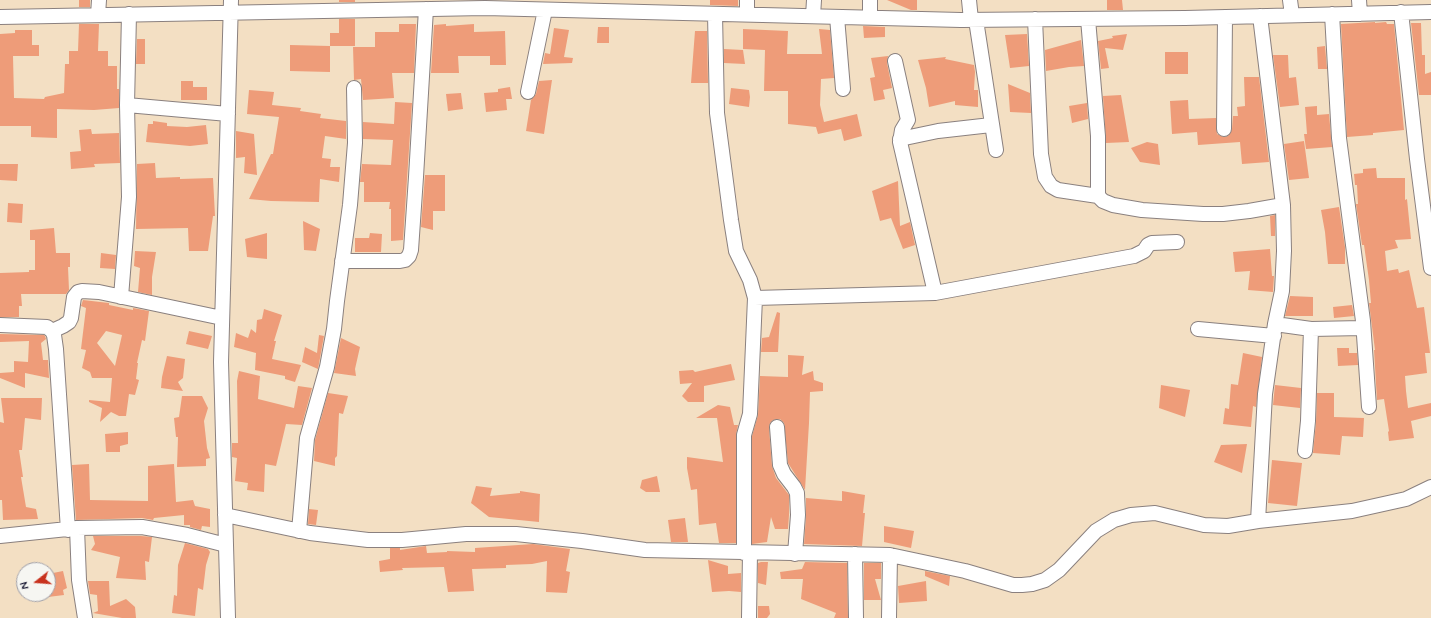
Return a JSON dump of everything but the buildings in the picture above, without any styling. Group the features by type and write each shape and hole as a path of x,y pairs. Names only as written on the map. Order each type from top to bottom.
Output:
{"street":[{"path":"98,15 99,0"},
{"path":"747,0 747,14"},
{"path":"813,16 814,0"},
{"path":"870,0 870,18"},
{"path":"969,0 986,81 991,125 996,150"},
{"path":"1290,0 1292,15"},
{"path":"0,17 129,14 230,6 396,5 426,9 485,8 545,10 636,6 715,14 973,20 1225,17 1332,14 1359,7 1401,12 1431,12"},
{"path":"228,618 221,362 230,6"},
{"path":"342,261 400,261 405,260 409,256 411,250 426,9"},
{"path":"528,92 545,10"},
{"path":"1401,12 1431,268"},
{"path":"121,297 128,197 127,105 129,14"},
{"path":"715,14 718,113 731,220 736,250 750,280 755,298 750,414 744,435 749,618"},
{"path":"1332,14 1339,138 1349,206 1363,328 1369,407"},
{"path":"1258,521 1265,394 1274,330 1282,291 1284,251 1283,205 1260,16"},
{"path":"837,17 843,89"},
{"path":"1224,129 1225,17"},
{"path":"1035,19 1041,154 1045,177 1051,186 1058,190 1098,196 1103,201 1113,205 1142,210 1223,214 1283,205"},
{"path":"1088,19 1098,136 1098,196"},
{"path":"895,61 908,120 900,138 935,294"},
{"path":"299,531 307,438 327,367 334,329 350,205 355,143 354,88"},
{"path":"127,105 228,114"},
{"path":"900,138 938,131 991,125"},
{"path":"755,298 935,294 1134,256 1144,251 1148,245 1152,243 1177,242"},
{"path":"52,330 64,326 70,322 74,297 78,292 82,291 99,292 222,318"},
{"path":"0,325 47,327 52,330 56,349 73,529 84,618"},
{"path":"1198,329 1274,330 1363,328"},
{"path":"1305,451 1308,421 1311,329"},
{"path":"777,427 780,465 784,474 797,493 798,515 795,554"},
{"path":"225,515 310,533 368,540 402,540 466,534 516,534 645,550 890,555 964,571 1012,585 1022,585 1045,580 1059,570 1096,532 1114,520 1131,515 1155,513 1204,525 1228,526 1258,521 1352,511 1406,499 1431,487"},
{"path":"0,536 73,529 142,527 187,535 226,545"},
{"path":"855,554 856,618"},
{"path":"889,618 890,555"}]}
